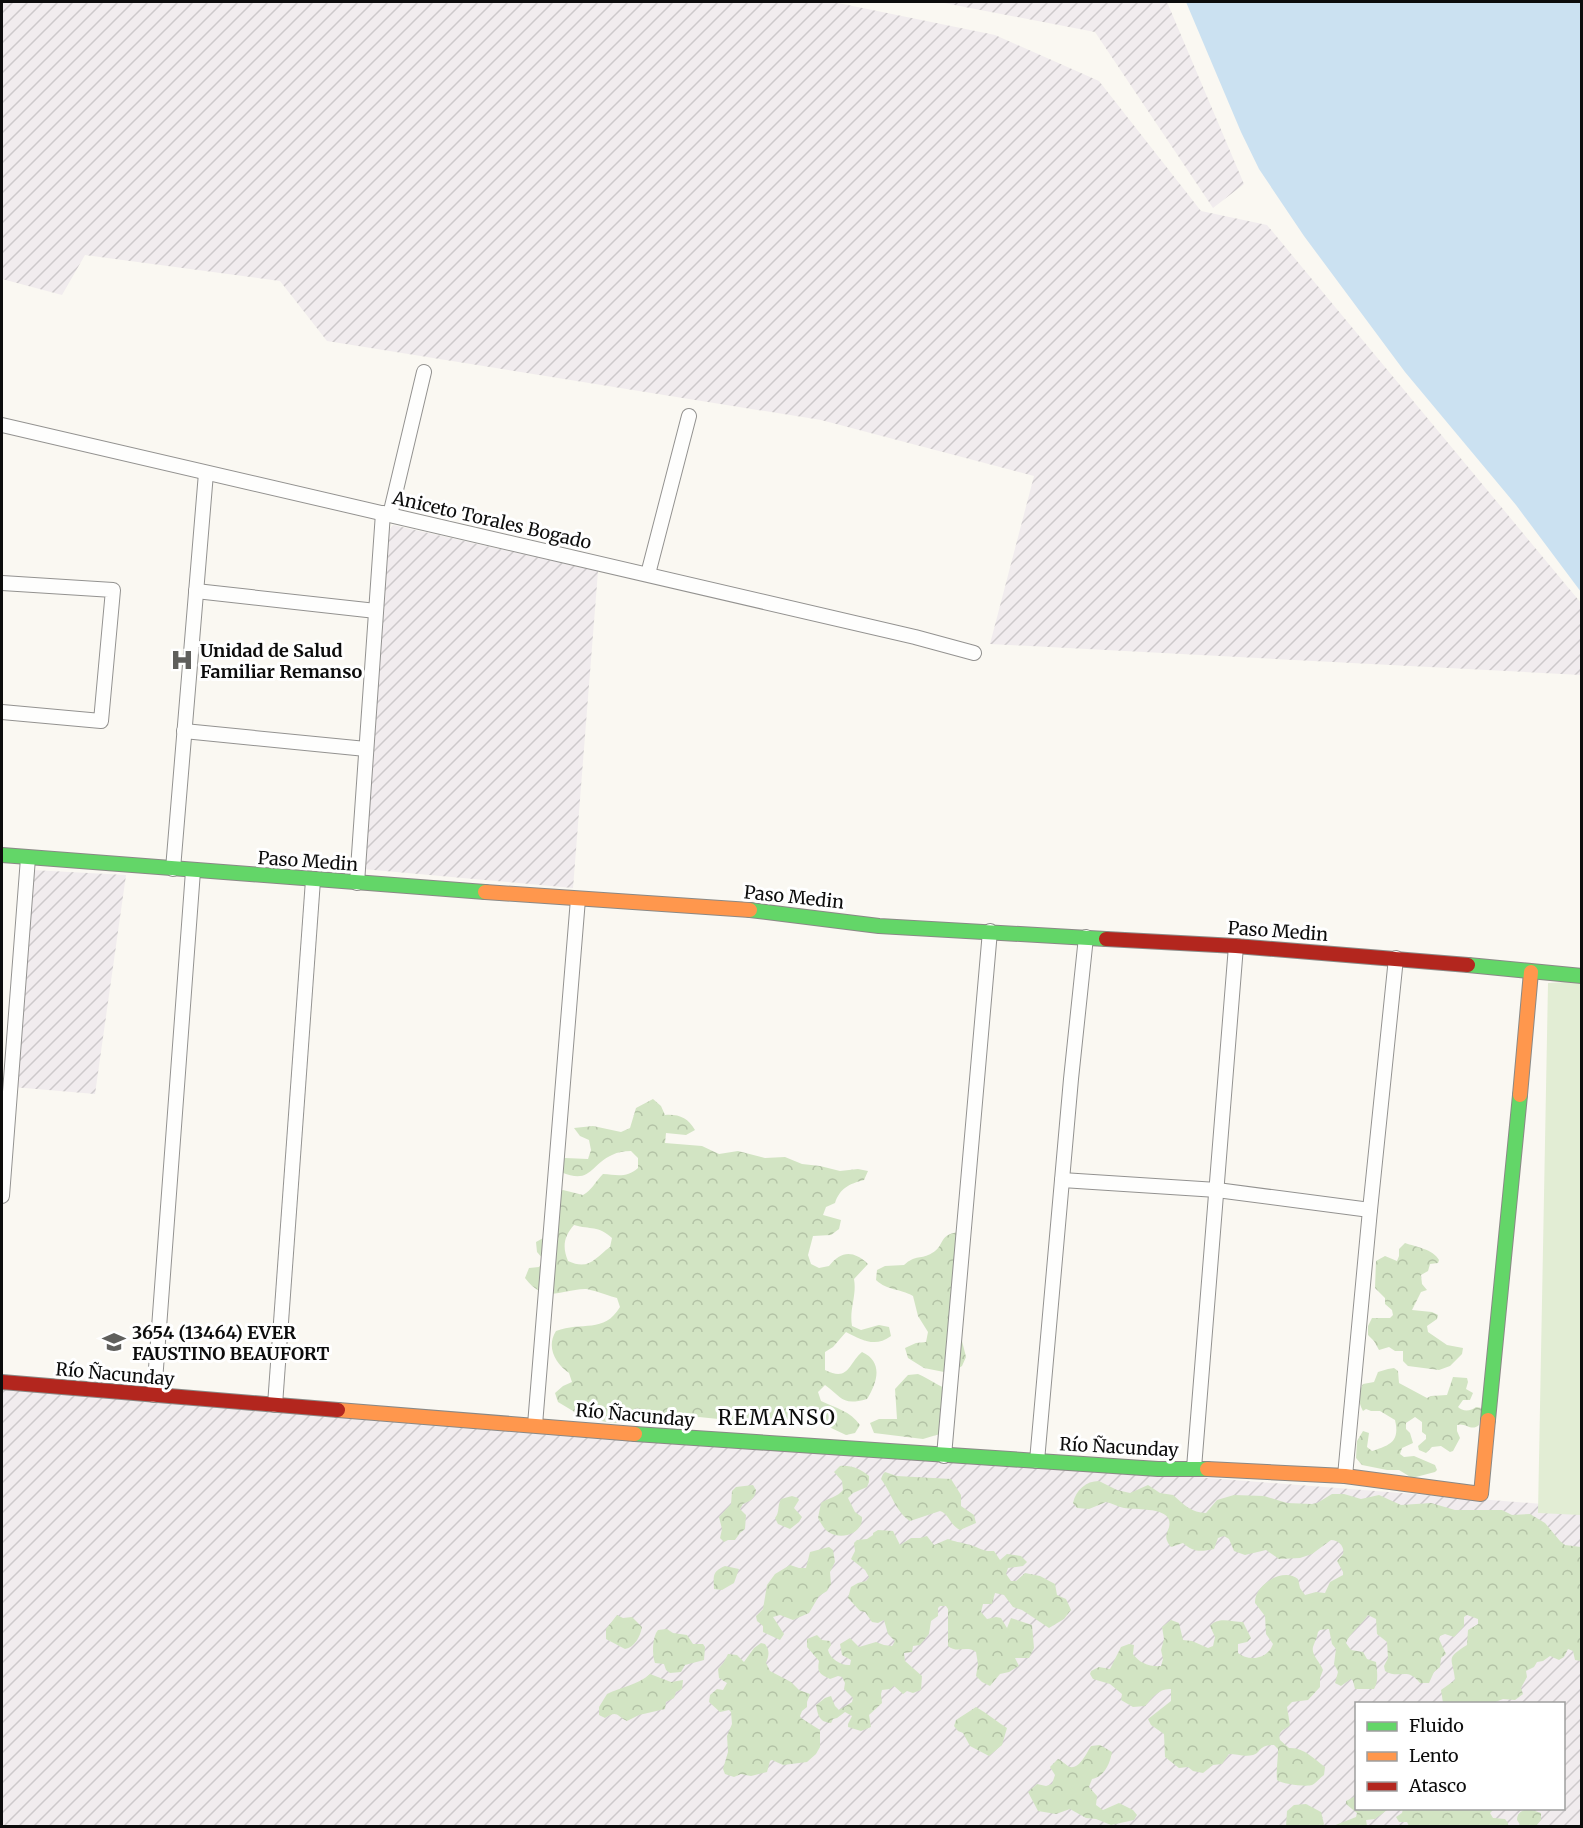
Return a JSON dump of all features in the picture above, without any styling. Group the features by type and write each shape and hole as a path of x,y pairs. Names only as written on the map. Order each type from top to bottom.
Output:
{"street":[{"path":"357,883 376,611 387,514 424,372"},
{"path":"648,574 689,416"},
{"name":"Aniceto Torales Bogado","path":"2,425 648,574 974,653"},
{"path":"173,869 206,473"},
{"path":"2,583 113,590 101,721 2,712"},
{"path":"196,591 376,611"},
{"path":"184,732 366,749"},
{"name":"Paso Medin","path":"2,855 462,891 764,911 879,926 1236,946 1396,958 1581,976"},
{"path":"2,1196 28,858"},
{"path":"154,1395 193,871"},
{"path":"275,1405 313,880"},
{"path":"535,1425 578,899"},
{"path":"944,1456 990,931"},
{"path":"1037,1461 1086,937"},
{"path":"1194,1468 1236,946"},
{"path":"1345,1476 1396,958"},
{"name":"Río Ñacunday","path":"2,1382 643,1435 1158,1469 1194,1468 1345,1476 1481,1494 1531,972"},
{"path":"1062,1180 1217,1190 1370,1210"}],"shaded area":[{"path":"2,2 833,2 995,35 1099,81 1201,211 1267,225 1581,603 1581,675 990,644 1034,476 821,420 327,341 280,281 85,255 62,295 2,279"},
{"path":"939,2 1167,2 1244,184 1213,208 1095,32"},
{"path":"393,525 598,571 573,888 363,869 386,534"},
{"path":"32,870 126,875 95,1094 13,1087"},
{"path":"2,1384 1581,1507 1581,1826 2,1826"}],"green space":[{"path":"1581,981 1581,1515 1538,1513 1548,983"},
{"path":"653,1099 661,1106 665,1115 683,1118 695,1130 686,1135 666,1133 665,1143 702,1146 719,1154 738,1151 765,1158 785,1157 802,1164 840,1171 858,1169 868,1171 864,1180 846,1187 835,1203 826,1207 823,1215 841,1220 839,1229 831,1235 813,1236 808,1255 811,1264 819,1268 829,1266 838,1257 847,1254 863,1259 868,1264 854,1279 852,1326 861,1330 879,1325 889,1327 891,1336 879,1342 868,1342 846,1332 833,1347 825,1352 825,1370 833,1373 844,1373 862,1352 869,1356 876,1367 876,1380 867,1399 847,1401 825,1385 818,1392 821,1401 842,1410 856,1420 860,1425 855,1433 846,1435 808,1420 758,1418 728,1420 699,1417 679,1419 650,1416 642,1422 611,1423 583,1417 558,1402 555,1393 572,1382 569,1373 553,1354 552,1343 556,1331 600,1324 607,1321 620,1307 617,1298 588,1289 553,1294 539,1291 525,1278 529,1268 539,1267 544,1260 537,1252 536,1242 545,1237 554,1193 563,1190 583,1195 603,1174 626,1175 638,1168 638,1158 628,1151 612,1155 585,1175 561,1172 557,1163 565,1158 588,1159 591,1150 589,1140 580,1136 574,1128 593,1126 621,1132 630,1128 636,1108","holes":["574,1225 598,1229 607,1234 612,1238 610,1247 587,1264 581,1265 568,1261 565,1251 566,1238"]},
{"path":"958,1232 965,1236 970,1245 959,1329 966,1357 962,1366 954,1371 944,1372 924,1368 908,1358 905,1348 926,1342 928,1332 918,1316 913,1296 880,1284 876,1280 877,1270 885,1266 904,1265 912,1259 928,1255 939,1247 944,1238"},
{"path":"1405,1243 1429,1251 1439,1260 1438,1263 1430,1264 1428,1271 1421,1275 1422,1284 1427,1290 1421,1292 1412,1310 1432,1312 1438,1315 1437,1319 1427,1326 1428,1332 1447,1345 1463,1348 1462,1354 1450,1366 1439,1370 1408,1366 1403,1361 1403,1351 1395,1351 1389,1347 1379,1350 1368,1335 1368,1326 1372,1318 1390,1318 1393,1315 1392,1310 1385,1304 1385,1298 1375,1288 1376,1261 1385,1256 1397,1261 1399,1249"},
{"path":"1394,1368 1398,1371 1399,1383 1427,1398 1447,1395 1453,1377 1467,1378 1466,1389 1473,1393 1470,1400 1463,1400 1458,1407 1462,1410 1482,1408 1479,1425 1473,1428 1457,1425 1460,1438 1453,1451 1450,1452 1441,1446 1432,1447 1426,1453 1419,1450 1418,1446 1426,1439 1426,1435 1422,1432 1422,1422 1415,1417 1406,1423 1406,1429 1413,1443 1402,1448 1400,1454 1404,1457 1414,1456 1435,1465 1437,1470 1435,1472 1412,1478 1399,1470 1362,1465 1356,1458 1357,1441 1363,1431 1369,1433 1367,1447 1372,1451 1389,1444 1395,1437 1395,1420 1380,1411 1366,1409 1363,1411 1359,1401 1363,1384 1374,1382 1378,1372"},
{"path":"918,1374 951,1390 943,1433 923,1439 874,1433 870,1423 879,1419 897,1419 895,1389 908,1375"},
{"path":"840,1466 856,1468 869,1476 867,1487 853,1493 848,1498 855,1512 862,1517 861,1523 856,1531 841,1536 828,1532 818,1518 821,1503 843,1490 842,1481 834,1472"},
{"path":"885,1472 897,1476 951,1479 961,1495 961,1506 974,1515 976,1523 960,1530 940,1511 910,1521 897,1507 881,1479"},
{"path":"1099,1481 1117,1490 1130,1493 1148,1485 1160,1493 1173,1495 1184,1505 1201,1513 1206,1513 1217,1500 1234,1495 1264,1496 1287,1503 1312,1504 1332,1494 1344,1494 1361,1499 1379,1495 1401,1505 1431,1503 1455,1510 1502,1510 1512,1515 1530,1514 1545,1523 1565,1545 1581,1547 1581,1661 1575,1660 1573,1651 1568,1649 1564,1657 1559,1660 1550,1656 1537,1662 1534,1667 1526,1671 1527,1677 1521,1688 1523,1694 1515,1700 1443,1702 1441,1690 1455,1680 1453,1656 1467,1645 1468,1630 1478,1624 1478,1619 1467,1615 1464,1617 1464,1626 1454,1637 1445,1634 1440,1636 1439,1639 1446,1654 1441,1658 1440,1667 1434,1672 1429,1683 1420,1683 1411,1675 1385,1671 1384,1666 1388,1658 1387,1642 1377,1634 1376,1619 1368,1615 1346,1643 1351,1650 1363,1652 1367,1659 1376,1662 1377,1679 1374,1689 1355,1689 1351,1679 1341,1686 1335,1683 1338,1672 1334,1664 1336,1649 1332,1644 1329,1629 1320,1630 1313,1650 1323,1670 1320,1687 1308,1700 1292,1702 1287,1707 1290,1725 1281,1732 1280,1740 1289,1748 1304,1751 1325,1767 1324,1775 1315,1783 1309,1786 1277,1780 1278,1749 1274,1745 1265,1746 1253,1755 1229,1754 1222,1764 1213,1765 1203,1773 1193,1771 1188,1767 1179,1768 1165,1757 1164,1734 1151,1725 1148,1719 1171,1701 1171,1689 1159,1692 1145,1706 1133,1707 1121,1700 1122,1694 1110,1684 1093,1679 1091,1671 1099,1667 1110,1669 1121,1647 1129,1644 1134,1645 1133,1654 1138,1660 1149,1665 1161,1666 1164,1639 1162,1627 1171,1620 1179,1623 1183,1640 1208,1648 1213,1646 1215,1637 1210,1626 1213,1623 1221,1620 1243,1622 1251,1638 1247,1642 1238,1644 1238,1653 1247,1658 1263,1656 1273,1644 1266,1634 1265,1616 1255,1603 1259,1590 1270,1580 1285,1575 1298,1579 1305,1595 1316,1592 1325,1593 1330,1582 1343,1575 1337,1561 1343,1554 1343,1549 1339,1543 1331,1540 1312,1554 1300,1558 1279,1559 1266,1550 1245,1555 1234,1551 1229,1539 1224,1536 1218,1538 1214,1549 1205,1551 1190,1548 1183,1543 1171,1547 1166,1539 1169,1520 1162,1513 1124,1508 1106,1502 1089,1509 1077,1508 1073,1503 1074,1498 1079,1490 1090,1483"},
{"path":"753,1485 756,1490 755,1496 743,1504 740,1509 746,1515 745,1529 735,1540 724,1542 720,1538 722,1529 719,1517 731,1504 732,1491 736,1487"},
{"path":"792,1496 799,1500 794,1508 802,1517 790,1529 778,1524 775,1518 781,1499"},
{"path":"878,1530 893,1531 900,1545 911,1538 927,1536 934,1545 948,1539 986,1551 994,1551 1000,1560 1007,1554 1021,1556 1027,1562 1023,1566 1008,1568 1006,1574 1011,1581 1016,1581 1025,1573 1040,1576 1055,1584 1057,1595 1066,1599 1071,1610 1064,1619 1049,1628 1022,1610 1013,1607 1004,1595 995,1593 992,1604 983,1604 981,1612 987,1619 1001,1618 1007,1628 1011,1618 1032,1625 1034,1648 1029,1658 1015,1658 1019,1666 1000,1674 990,1686 976,1676 978,1664 976,1652 948,1646 948,1609 946,1606 940,1606 938,1616 931,1621 929,1634 920,1645 913,1646 912,1652 904,1653 905,1661 922,1676 921,1690 913,1693 907,1691 903,1694 894,1686 882,1690 882,1703 869,1715 871,1727 861,1731 848,1727 852,1716 845,1712 833,1719 831,1723 824,1721 818,1715 816,1705 831,1696 839,1710 852,1702 853,1698 844,1689 845,1683 842,1677 830,1679 823,1676 818,1668 819,1661 807,1647 807,1639 817,1635 822,1640 830,1641 831,1645 828,1650 831,1656 847,1665 850,1665 851,1660 842,1655 840,1644 850,1638 859,1647 876,1642 892,1646 895,1641 888,1634 884,1620 878,1623 872,1622 865,1612 860,1611 848,1598 851,1587 866,1581 869,1577 865,1570 851,1559 855,1551 854,1543 857,1540 867,1539"},
{"path":"829,1547 833,1550 835,1562 830,1572 831,1584 827,1591 819,1596 809,1613 793,1620 780,1615 773,1617 784,1634 780,1640 763,1632 763,1626 757,1621 756,1616 763,1609 767,1585 775,1574 790,1565 806,1568 810,1552"},
{"path":"725,1566 739,1569 734,1583 722,1590 714,1589 715,1573"},
{"path":"617,1615 623,1618 632,1617 642,1627 636,1641 625,1649 606,1639 606,1629"},
{"path":"667,1629 673,1633 687,1635 693,1644 703,1644 705,1647 704,1660 685,1665 681,1672 670,1673 664,1664 655,1663 653,1651 655,1637 658,1630"},
{"path":"761,1643 765,1644 768,1649 766,1663 770,1671 791,1682 799,1690 810,1694 807,1707 800,1716 820,1730 820,1747 807,1762 783,1765 772,1760 767,1772 751,1776 741,1774 734,1777 725,1774 723,1769 728,1752 727,1736 732,1724 731,1712 729,1710 720,1712 709,1702 710,1695 717,1689 723,1690 727,1683 719,1678 718,1669 728,1654 737,1655 744,1662 754,1648"},
{"path":"650,1674 671,1682 683,1680 682,1689 676,1692 674,1698 666,1702 665,1709 639,1715 627,1721 615,1714 605,1718 599,1715 599,1707 607,1694 635,1683"},
{"path":"976,1707 1007,1728 1002,1745 989,1756 970,1746 963,1733 954,1726 956,1720"},
{"path":"1100,1745 1112,1752 1106,1769 1100,1776 1092,1779 1089,1787 1097,1796 1096,1805 1103,1810 1119,1803 1133,1810 1137,1815 1134,1820 1111,1825 1086,1818 1070,1809 1056,1814 1038,1811 1028,1792 1037,1784 1046,1786 1052,1784 1055,1775 1050,1767 1058,1759 1074,1767 1083,1760 1091,1746"},
{"path":"1355,1792 1355,1810 1387,1810 1375,1819 1366,1820 1367,1826 1333,1826 1356,1817 1357,1813 1346,1804 1346,1801 1354,1797"},
{"path":"1306,1804 1321,1812 1323,1826 1286,1826 1287,1811 1294,1805"},
{"path":"1403,1810 1493,1810 1490,1813 1493,1818 1505,1819 1508,1826 1409,1826 1407,1822 1399,1822 1396,1817"},
{"path":"1532,1810 1541,1813 1541,1820 1536,1826 1521,1826 1517,1820 1522,1811"}],"water":[{"path":"1186,2 1581,2 1581,592 1516,505 1405,372 1304,236 1259,169"}],"traffic: fast":[{"path":"2,855 485,892"},
{"path":"750,910 879,926 1106,939"},
{"path":"1468,965 1582,976"},
{"path":"1488,1420 1520,1095"},
{"path":"635,1434 1158,1469 1207,1469"}],"traffic: slow":[{"path":"485,892 750,910"},
{"path":"1520,1095 1531,972"},
{"path":"338,1410 635,1434"},
{"path":"1207,1469 1345,1476 1481,1494 1488,1420"}],"traffic: jam":[{"path":"1106,939 1236,946 1468,965"},
{"path":"2,1382 338,1410"}],"place":[{"name":"Unidad de Salud Familiar Remanso","path":"182,660"},
{"name":"3654 (13464) EVER FAUSTINO BEAUFORT","path":"114,1342"}],"district":[{"name":"REMANSO","path":"777,1417"}]}
